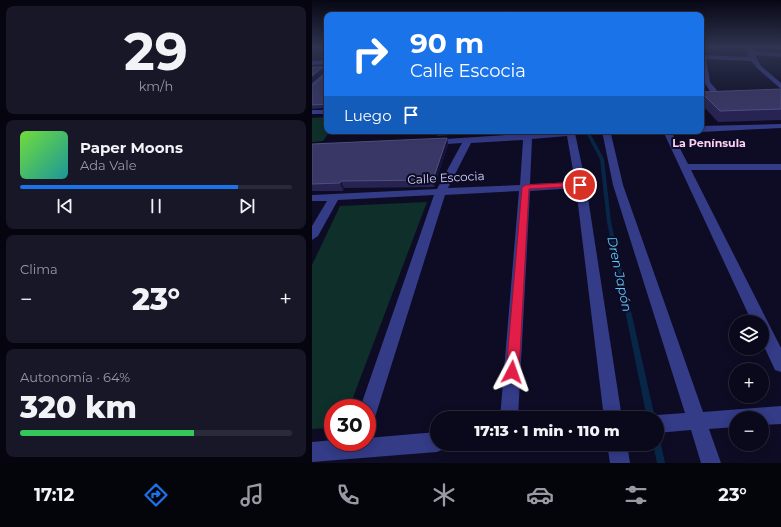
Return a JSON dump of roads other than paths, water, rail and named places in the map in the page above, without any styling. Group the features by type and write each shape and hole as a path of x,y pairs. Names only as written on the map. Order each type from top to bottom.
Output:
{"street":[{"path":"762,69 767,75 781,87"},
{"path":"704,74 707,82 723,98 707,99"},
{"path":"312,87 324,75"},
{"path":"767,75 781,75"},
{"path":"312,112 324,112"},
{"path":"704,129 781,126"},
{"path":"421,142 560,134"},
{"path":"571,134 580,185 612,411"},
{"path":"607,134 618,185 711,463"},
{"path":"669,134 686,167 757,315"},
{"path":"510,411 526,187 528,137"},
{"path":"372,399 441,191 468,140"},
{"path":"686,167 779,169"},
{"name":"Calle Escocia","path":"312,198 580,185"},
{"path":"312,236 334,197"},
{"path":"769,340 781,365"},
{"path":"769,416 781,415"},
{"path":"664,424 729,419"},
{"path":"376,444 430,442"},
{"path":"312,452 324,450"},
{"path":"618,451 620,463"}],"waterway":[{"name":"Dren Japón","path":"589,134 602,159 609,222 650,411"},
{"name":"Dren Japón","path":"658,451 661,463"}],"district":[{"name":"La Península","path":"709,143"}]}
